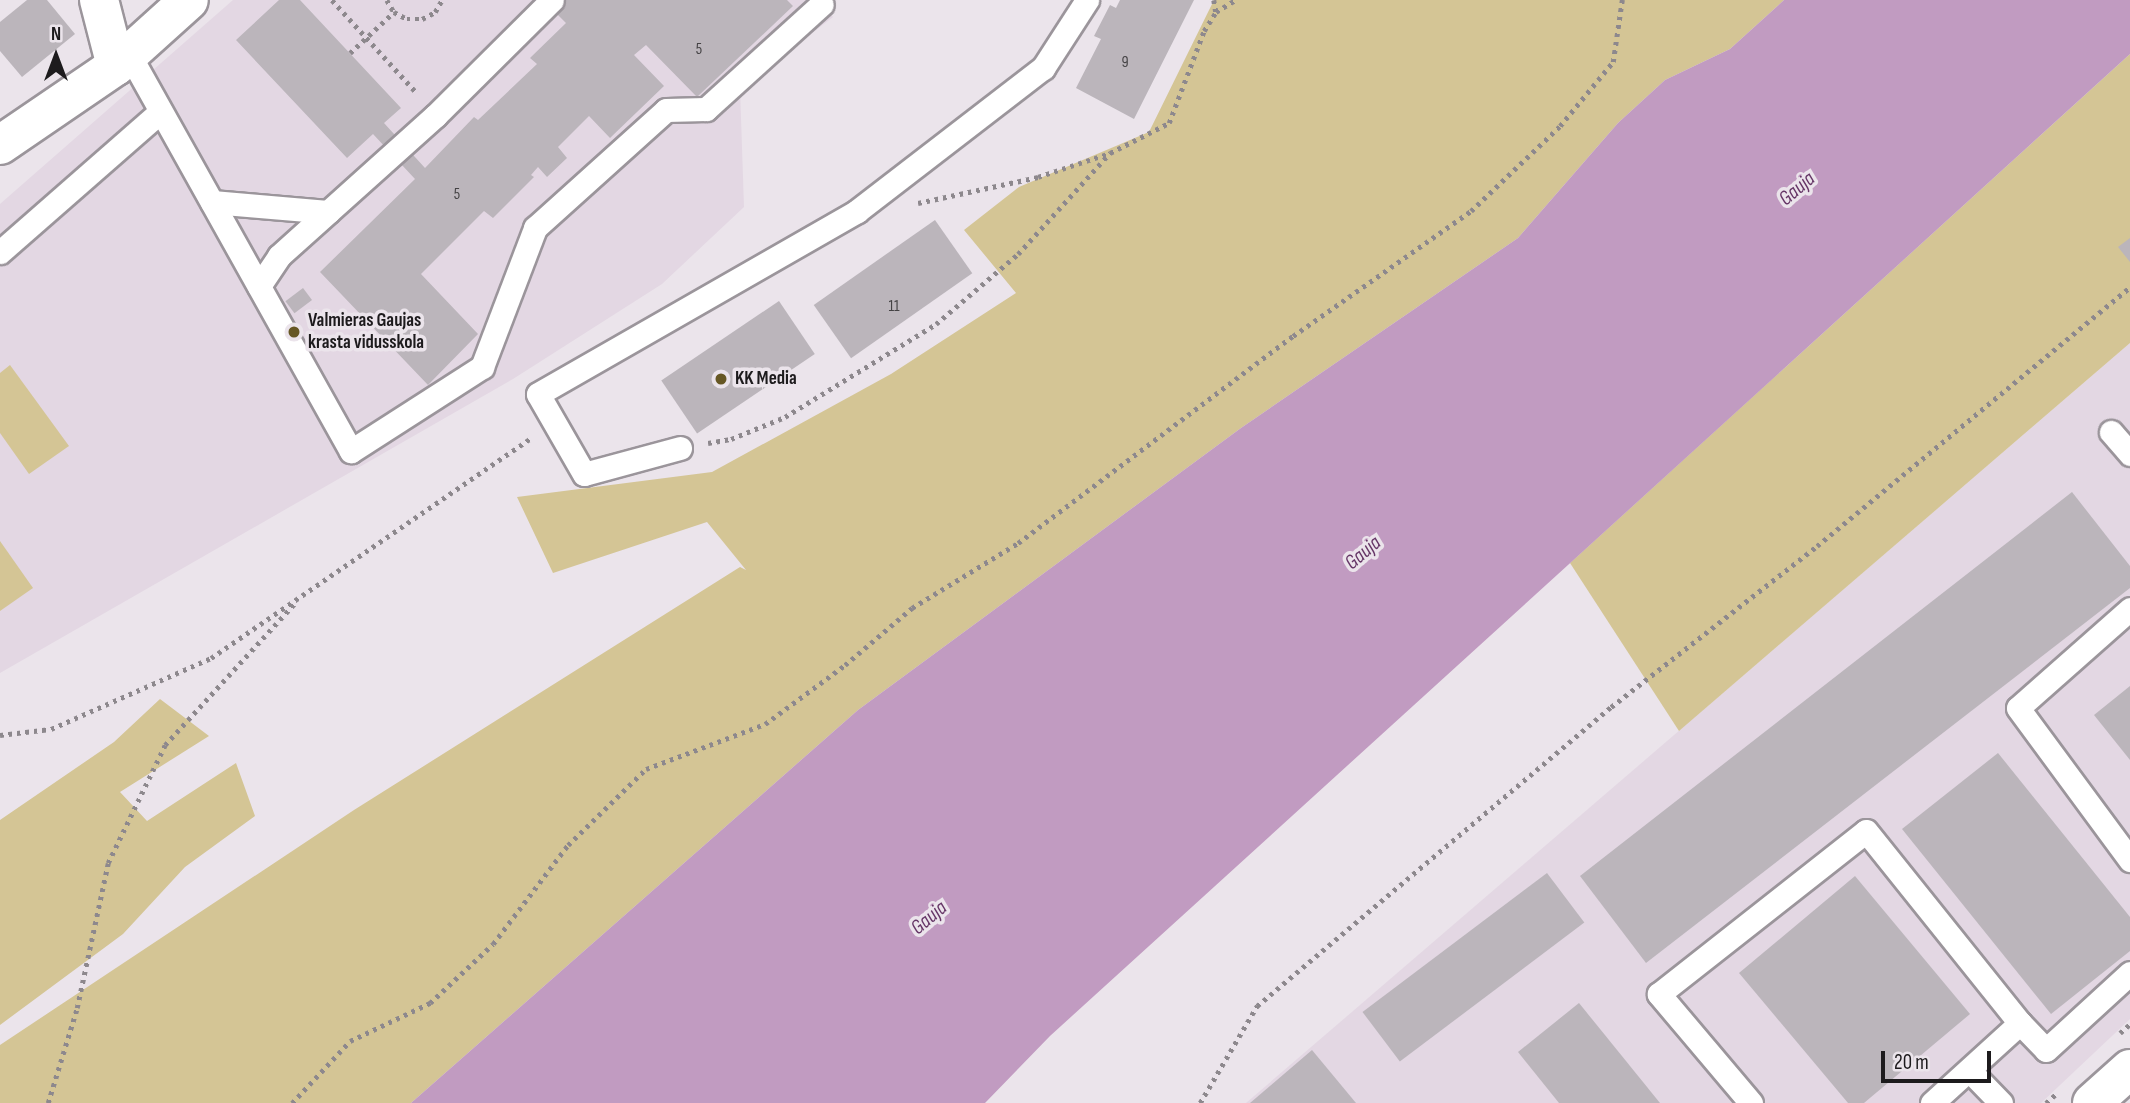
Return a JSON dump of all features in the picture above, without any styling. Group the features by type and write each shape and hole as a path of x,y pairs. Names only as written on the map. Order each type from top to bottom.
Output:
{"street":[{"path":"99,0 123,60"},
{"path":"0,145 123,60 189,0"},
{"path":"2092,1103 2130,1069"}],"lane":[{"path":"259,286 279,256 436,115 552,0"},
{"path":"680,448 584,474 538,394 857,211 1043,68 1087,0"},
{"path":"123,60 160,112 351,451 482,367 535,228 666,110 706,109 822,4"},
{"path":"0,252 160,112"},
{"path":"212,202 328,212"},
{"path":"2111,432 2130,454"},
{"path":"2130,609 2018,708 2130,860"},
{"path":"1751,1103 1660,994 1866,831 2020,1023 2046,1050 2130,973"},
{"path":"1932,1103 2020,1023"},
{"path":"1969,1070 2001,1103"}],"path":[{"path":"332,0 436,115"},
{"path":"387,0 394,12 407,19 422,19 435,12 442,0"},
{"path":"1214,0 1216,12"},
{"path":"857,211 968,195 1110,153 1169,124 1204,31 1216,12 1235,0"},
{"path":"292,1103 350,1041 430,1003 457,978 493,943 568,845 646,769 765,724 845,665 912,608 1018,543 1293,336 1471,211 1560,126 1613,62 1622,0"},
{"path":"350,53 394,12"},
{"path":"680,448 732,439 785,417 936,324 1018,254 1110,153"},
{"path":"1200,1103 1257,1006 1611,707 1817,546 2130,287"},
{"path":"0,735 51,729 211,658 554,422"},
{"path":"48,1103 77,1008 108,863 165,745 300,598"},
{"path":"0,729 9,734"}],"shaded area":[{"name":"Valmieras Gaujas krasta vidusskola","path":"233,0 820,0 833,17 740,88 744,207 662,284 513,379 0,673 0,204"},
{"path":"1214,0 1784,0 1730,49 1665,80 1618,123 1518,238 1241,428 858,710 411,1103 0,1103 0,1045 354,810 740,567 746,570 707,522 553,573 517,497 712,472 891,374 1016,293 964,230 1019,187 1149,132"},
{"path":"2130,54 2130,343 1679,731 1570,563"},
{"path":"2130,343 2130,1019 2041,1103 1246,1103"},
{"path":"10,365 69,446 29,474 0,433 0,373"},
{"path":"0,541 33,588 0,611"},
{"path":"160,699 209,736 120,792 147,821 236,763 255,816 185,867 123,934 0,1025 0,820 114,742"}],"water":[{"name":"Gauja","path":"1784,0 2130,0 2130,54 1050,1036 985,1103 411,1103 858,710 1241,428 1518,238 1618,123 1665,80 1730,49"}],"building":[{"path":"27,0 47,0 75,34 22,77 0,51 0,22"},
{"path":"279,0 300,0 401,108 384,123 425,168 474,117 478,120 537,64 530,58 566,23 554,11 565,0 787,0 793,6 697,97 646,45 634,55 664,86 610,138 589,116 558,147 567,158 547,177 538,167 531,175 534,177 493,218 484,211 421,274 478,334 428,385 320,272 415,179 373,134 347,158 236,40"},
{"path":"1120,0 1194,0 1134,119 1076,88 1101,39 1094,36 1110,5 1116,8"},
{"path":"935,220 972,273 851,358 814,305"},
{"path":"2130,238 2130,262 2118,247"},
{"path":"303,288 312,300 294,313 285,301"},
{"path":"779,301 815,354 697,433 661,380"},
{"path":"2072,492 2130,566 2130,588 1646,963 1580,876"},
{"path":"2130,686 2130,760 2094,715"},
{"path":"1998,753 2130,917 2130,951 2051,1014 1902,829"},
{"path":"1547,873 1584,923 1400,1062 1363,1012"},
{"path":"1855,876 1970,1014 1864,1103 1848,1103 1739,973"},
{"path":"1579,1003 1660,1103 1559,1103 1518,1052"},
{"path":"1312,1050 1356,1103 1250,1103"}],"place":[{"name":"Valmieras Gaujas krasta vidusskola","path":"294,332"},
{"name":"KK Media","path":"721,379"}]}
